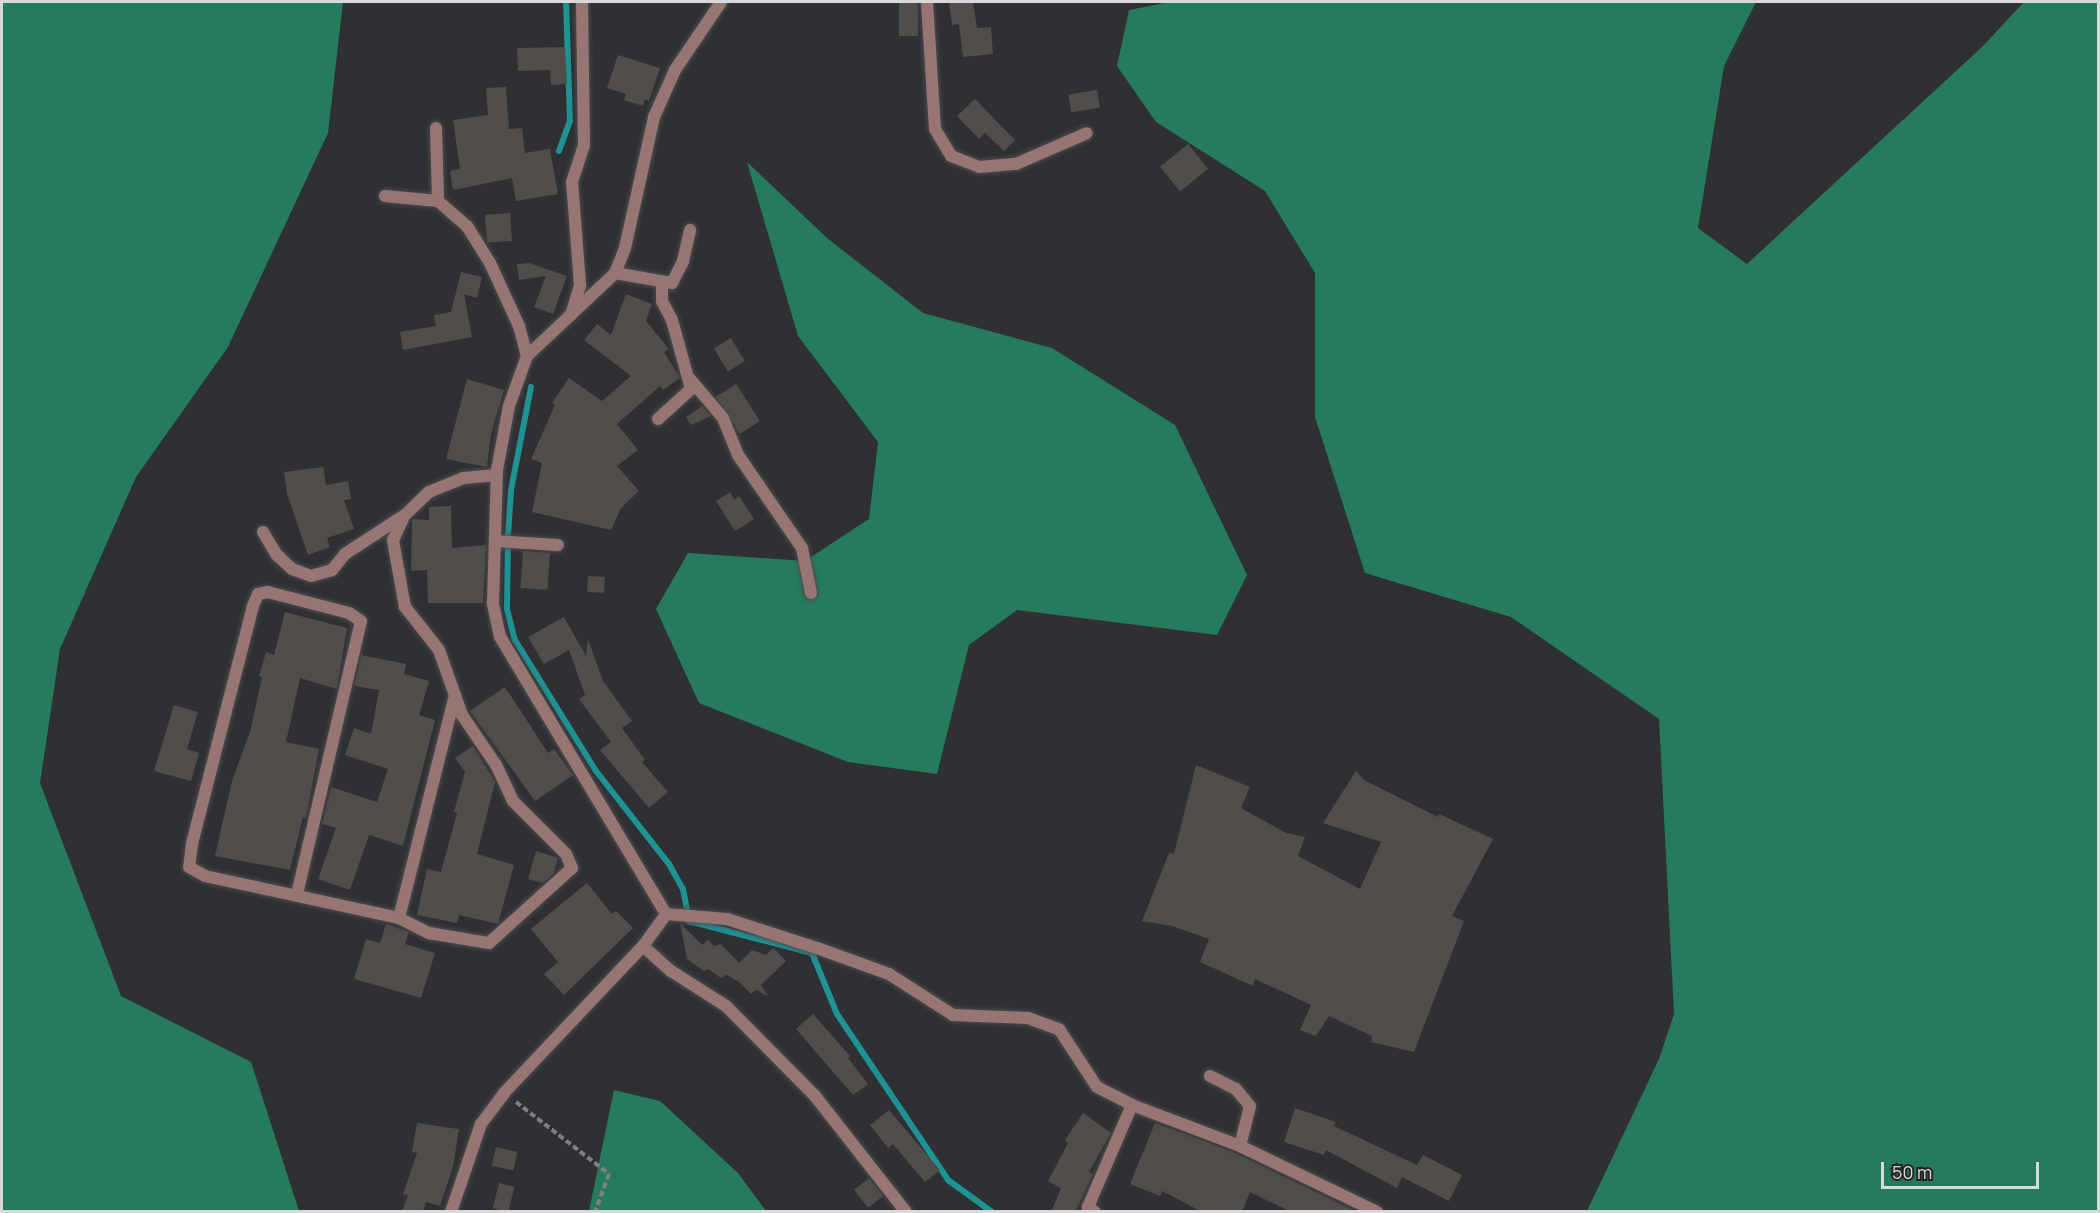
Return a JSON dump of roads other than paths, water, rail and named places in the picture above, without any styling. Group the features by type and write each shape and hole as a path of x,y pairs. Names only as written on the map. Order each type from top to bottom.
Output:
{"street":[{"path":"571,316 580,285 572,182 584,145 582,2"},
{"path":"666,914 500,636 494,603 499,540 497,475 509,406 527,356 615,273 625,248 654,117 675,70 721,2"},
{"path":"927,2 935,129 951,156 979,167 1016,164 1087,133"},
{"path":"436,128 438,201"},
{"path":"386,196 438,201 467,226 490,263 519,326 527,356"},
{"path":"615,273 672,283 683,261 690,230"},
{"path":"658,419 691,389 672,320 662,301 662,282"},
{"path":"690,379 723,418 738,455 802,548 811,593"},
{"path":"262,532 277,555 292,569 311,576 332,570 345,554 404,516 429,492 463,478 497,475"},
{"path":"297,894 361,621 349,614 268,592 258,594 253,606 192,844 189,867 205,876 297,894 399,918 429,933 489,943 572,868 566,854 513,801 496,765 462,715 439,650 405,607 393,540 404,516"},
{"path":"499,540 558,545"},
{"path":"399,918 456,694"},
{"path":"451,1212 481,1124 504,1093 643,946 666,914"},
{"path":"666,914 727,919 889,974 953,1015 1028,1018 1059,1029 1097,1087 1132,1105 1240,1146 1377,1212"},
{"path":"643,946 671,971 726,1006 815,1096 906,1212"},
{"path":"1210,1076 1236,1089 1250,1106 1240,1146"},
{"path":"1095,1212 1088,1207 1132,1105"}],"waterway":[{"path":"559,151 570,121 566,2"},
{"path":"531,387 511,490 508,536 507,609 515,640 596,771 669,864 683,889 689,921 812,953 837,1014 948,1180 992,1212"}]}
